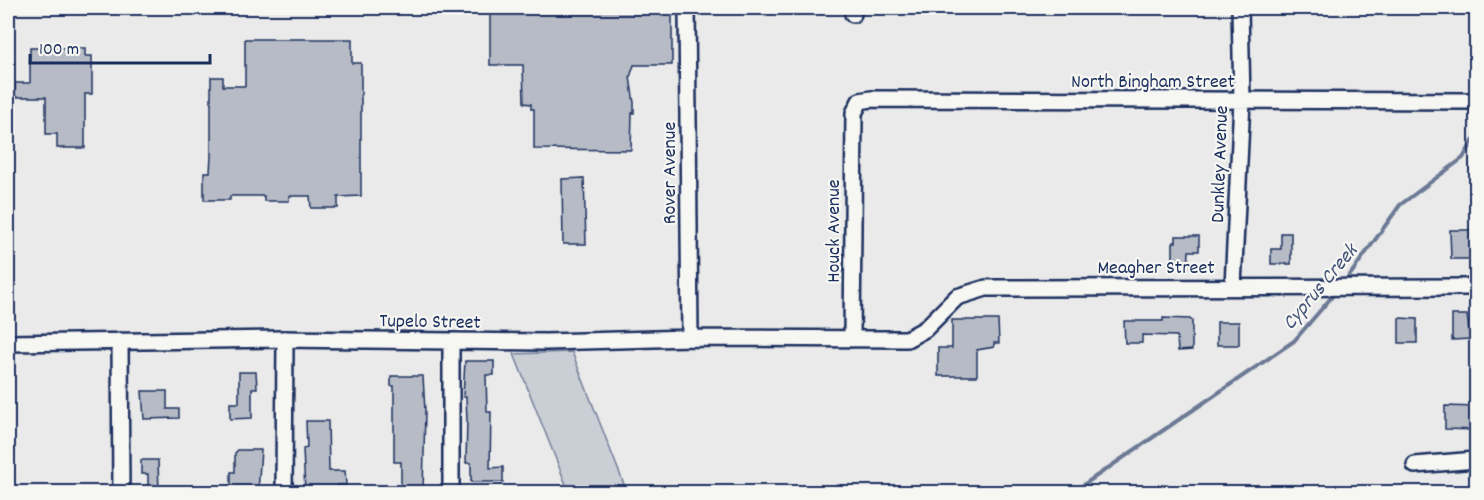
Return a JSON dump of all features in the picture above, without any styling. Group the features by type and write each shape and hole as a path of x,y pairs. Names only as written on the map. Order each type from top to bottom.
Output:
{"street":[{"name":"Rover Avenue","path":"687,8 690,338"},
{"name":"Dunkley Avenue","path":"1233,286 1242,101 1240,8"},
{"name":"North Bingham Street","path":"854,124 857,104 871,99 1470,101"},
{"name":"Houck Avenue","path":"852,339 854,124"},
{"name":"Meagher Street","path":"852,339 907,339 925,329 957,297 986,288 1476,287"},
{"name":"Tupelo Street","path":"8,343 285,339 451,342 690,338 852,339"},
{"path":"284,492 285,339"},
{"path":"120,340 121,492"},
{"path":"451,342 451,492"},
{"path":"1415,465 1476,460"}],"shaded area":[{"path":"572,352 627,492 569,492 514,354"}],"building":[{"path":"490,8 672,8 672,65 634,65 630,77 634,103 631,150 534,149 534,109 531,109 531,104 524,103 523,65 490,65"},
{"path":"245,39 352,39 352,63 361,63 361,196 338,197 338,208 311,208 310,196 289,196 289,201 264,201 264,196 230,196 230,200 204,200 204,172 210,172 211,156 211,77 223,77 223,86 245,86"},
{"path":"30,48 85,48 85,56 92,56 92,94 85,94 85,148 57,148 57,134 46,134 46,97 15,97 15,83 30,83"},
{"path":"584,178 586,244 563,244 562,179"},
{"path":"1450,230 1473,230 1472,259 1451,259"},
{"path":"1281,233 1291,233 1291,264 1271,264 1271,249 1281,249"},
{"path":"1176,236 1199,236 1199,251 1189,251 1188,268 1173,268 1173,242 1176,242"},
{"path":"1452,315 1467,315 1470,339 1452,340"},
{"path":"1163,318 1192,321 1192,350 1178,351 1177,336 1142,335 1142,343 1125,343 1124,321 1163,321"},
{"path":"1399,318 1417,319 1417,343 1399,343"},
{"path":"952,320 998,320 999,343 994,343 994,347 977,350 977,376 938,376 938,348 952,348"},
{"path":"1217,322 1239,322 1239,345 1217,345"},
{"path":"465,361 494,361 494,375 486,375 487,412 491,412 490,468 503,467 503,482 471,482 471,463 466,463 466,397 463,397"},
{"path":"239,372 256,372 257,388 252,388 252,418 230,419 230,403 239,403"},
{"path":"391,376 423,376 425,411 423,492 401,492 401,462 394,462 394,386 391,386"},
{"path":"142,391 167,391 167,409 179,409 179,418 144,419"},
{"path":"1445,406 1476,407 1476,430 1445,429"},
{"path":"306,421 328,421 329,471 345,471 346,485 337,485 338,492 305,492 303,449 307,448"},
{"path":"238,450 261,450 258,492 231,492 231,472 235,472 235,453"},
{"path":"141,460 158,460 159,492 148,492 148,474 141,474"}],"waterway":[{"name":"Cyprus Creek","path":"1345,282 1400,205 1463,158 1476,136"},
{"name":"Cyprus Creek","path":"1073,492 1294,341 1336,292"}]}
